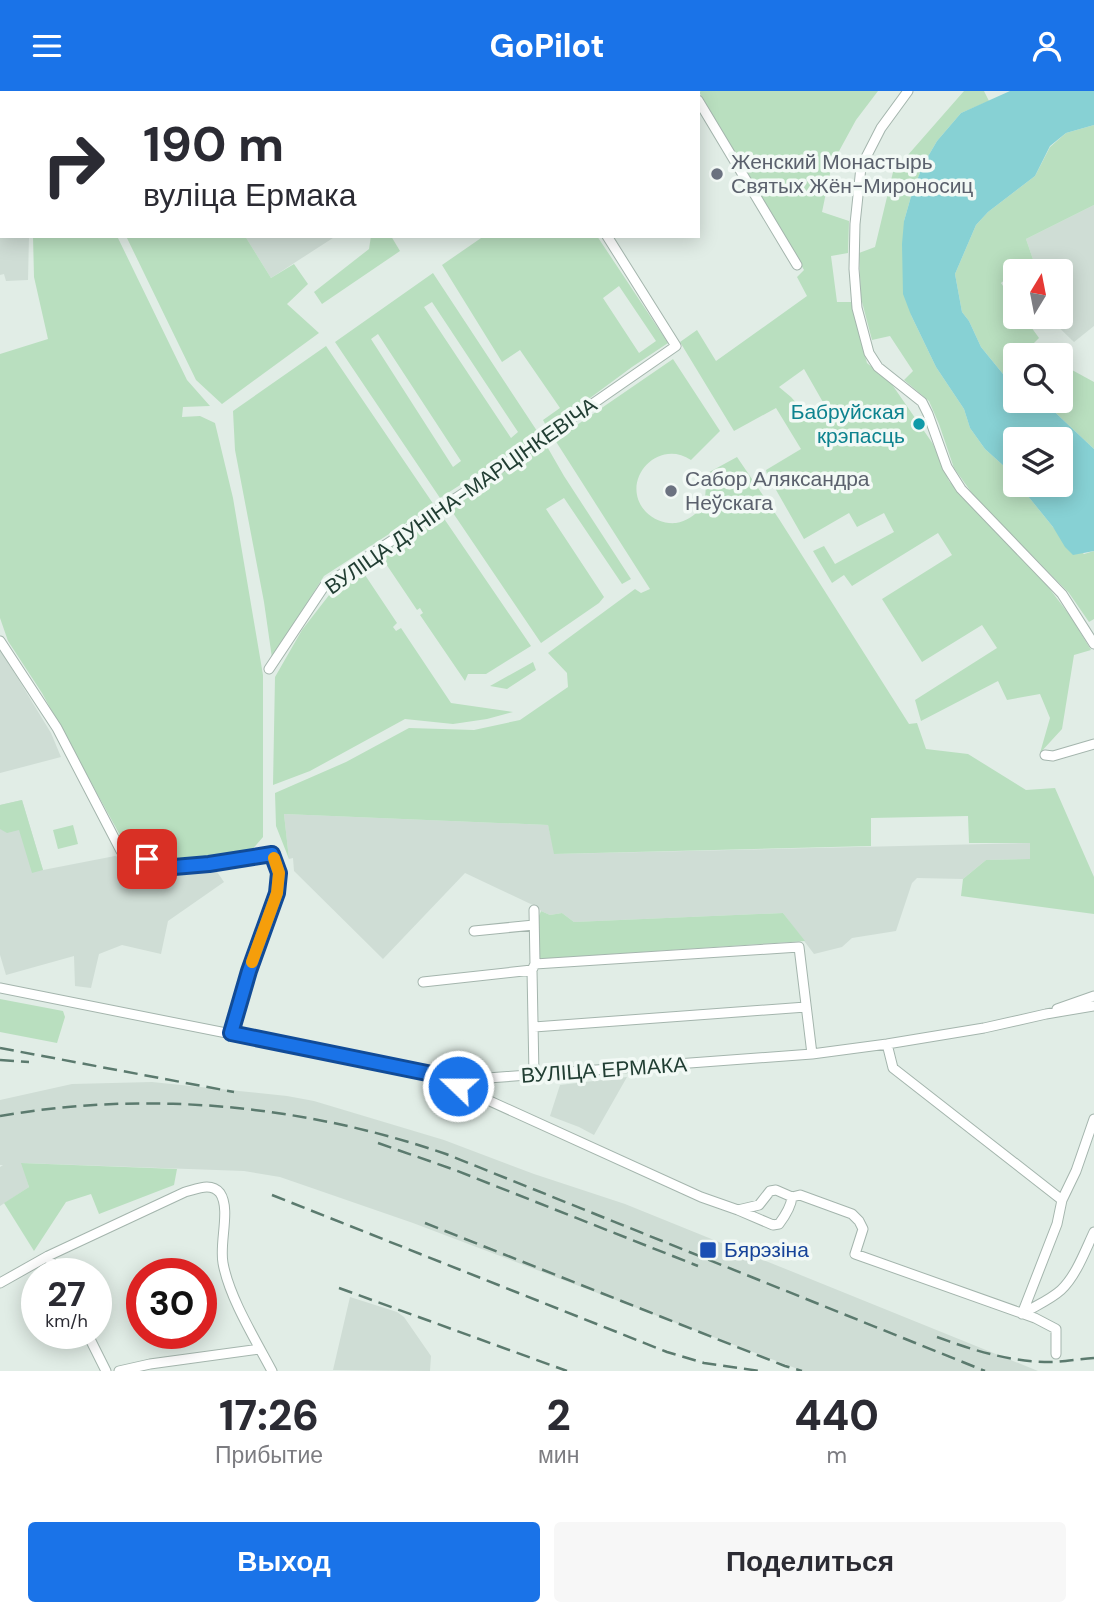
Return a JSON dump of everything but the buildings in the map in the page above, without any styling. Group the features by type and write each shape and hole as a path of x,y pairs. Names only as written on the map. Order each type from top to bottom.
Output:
{"street":[{"path":"908,91 872,143 859,177 854,269 857,308 869,353 877,367 922,402 947,467 961,489 1062,594 1094,644"},
{"path":"700,103 797,265"},
{"name":"ВУЛІЦА ДУНІНА-МАРЦІНКЕВІЧА","path":"270,669 325,585 676,346 608,238"},
{"path":"0,641 57,729 121,851 174,867 272,854 279,873 277,893 249,971 231,1033"},
{"path":"1045,755 1053,756 1094,744"},
{"path":"534,910 534,1075"},
{"path":"474,931 534,925"},
{"path":"423,982 533,967 799,947 813,1054"},
{"name":"ВУЛІЦА ЕРМАКА","path":"0,988 432,1074 488,1078 813,1054 984,1028 1094,1006"},
{"name":"ВУЛІЦА ЕРМАКА","path":"1046,1014 1094,996"},
{"path":"534,1027 806,1007"},
{"path":"887,1044 893,1068 1062,1200"},
{"path":"432,1074 701,1197 773,1225 779,1224 792,1197"},
{"path":"1022,1314 1094,1119"},
{"path":"0,1283 48,1256 185,1192 206,1186 218,1190 223,1199 225,1210 222,1258 227,1283 272,1371"},
{"path":"738,1210 759,1205 770,1191 776,1190 792,1197 800,1195 852,1214 863,1229 855,1254 1035,1318 1056,1329 1056,1354"},
{"path":"1022,1314 1064,1287 1094,1232"},
{"path":"95,1349 106,1371"},
{"path":"119,1371 150,1364 260,1349"}],"shaded area":[{"path":"1094,205 1094,326 1074,342 1060,329 1073,329 1073,259 1033,259 1026,239"},
{"path":"0,238 29,238 28,280 6,281 4,274 0,275"},
{"path":"246,238 333,238 271,278"},
{"path":"0,649 51,733 61,757 0,773"},
{"path":"22,800 43,870 115,856 181,874 215,869 224,882 168,921 161,954 122,945 99,954 91,988 75,986 74,956 6,975 0,955 0,805"},
{"path":"284,814 548,825 555,854 1030,843 1030,859 986,860 963,879 917,878 912,883 896,931 852,938 842,947 814,954 783,913 574,922 562,913 550,915 541,911 465,873 383,959 294,871 293,858 289,859"},
{"path":"627,1077 594,1135 550,1116 560,1085"},
{"path":"152,1082 314,1101 444,1140 625,1204 1038,1371 803,1371 413,1223 280,1177 244,1171 22,1163 29,1187 0,1206 0,1167 3,1165 0,1165 0,1100 72,1084"},
{"path":"350,1297 397,1312 404,1317 431,1356 430,1371 333,1370"}],"green space":[{"path":"878,91 856,120 832,164 822,212 849,221 848,253 831,256 837,302 851,302 867,363 891,383 933,444 949,481 1046,584 1091,650 1074,655 1062,729 1040,753 1050,718 1040,694 1007,700 998,681 921,721 915,700 997,648 982,625 922,662 882,599 952,555 938,533 852,586 844,575 832,583 813,551 824,546 835,564 894,532 884,513 857,527 849,513 804,539 766,470 801,449 776,408 734,431 680,342 697,330 716,361 807,296 797,277 804,270 700,92","holes":["804,369 824,404 806,414 779,387"]},
{"path":"964,91 984,91 989,101 961,113 937,141 923,165 912,193 904,221 911,315 936,367 964,409 970,428 985,449 1003,465 1003,497 1029,497 1053,527 1084,554 1094,551 1094,619 1089,622 1069,593 974,496 954,468 929,401 904,380 913,371 890,336 872,340 861,298 859,253 875,247 893,172"},
{"path":"1094,125 1094,205 1026,239 1033,259 1003,259 1003,329 1033,329 1039,338 1034,343 1003,343 1003,374 981,347 962,312 955,274 976,225 988,212 1035,176 1050,147 1066,133"},
{"path":"33,238 118,238 187,380 210,406 183,407 182,417 200,416 215,423 233,498 263,675 263,837 250,852 234,856 169,860 134,848 121,837 42,693 8,641 0,618 0,354 48,339 34,277"},
{"path":"127,238 246,238 271,278 294,264 308,284 287,304 319,333 222,404 196,380"},
{"path":"371,238 392,238 400,251 322,304 314,292 369,249"},
{"path":"481,238 598,238 668,343 548,429 543,420 560,408 520,350 502,362 442,265","holes":["619,286 656,341 639,353 603,298"]},
{"path":"433,273 539,434 440,498 335,342","holes":["432,302 518,432 511,438 424,307","378,334 461,461 453,467 371,339"]},
{"path":"326,346 434,505 324,576 272,658 235,450 233,411"},
{"path":"673,359 720,431 691,460 678,454 666,454 654,458 645,466 636,488 638,500 646,512 668,523 691,517 704,502 704,475 737,457 909,724 917,723 926,749 968,754 1026,790 1055,788 1094,877 1094,914 961,896 963,879 986,860 1030,859 1030,843 969,843 968,816 871,818 871,846 554,854 548,825 284,814 289,859 276,826 275,793 346,762 409,728 474,730 520,720 568,687 567,673 548,653 635,589 641,593 650,589 555,440"},
{"path":"1073,371 1094,382 1094,449 1056,413 1073,413"},
{"path":"545,443 631,579 622,584 564,498 546,509 604,597 541,643 449,507"},
{"path":"439,516 445,520 531,646 486,674 468,674 465,681 420,615 423,613 420,608 417,610 380,555"},
{"path":"355,570 360,577 365,575 397,623 393,627 396,631 401,628 451,703 513,712 453,724 405,719 310,771 273,785 275,677 302,630 333,590"},
{"path":"533,662 536,670 507,689 490,686"},
{"path":"22,800 43,870 32,873 19,830 7,833 0,829 0,805"},
{"path":"73,825 78,844 58,849 53,830"},
{"path":"541,911 550,915 562,913 574,922 783,913 805,941 538,959"},
{"path":"0,999 63,1011 65,1017 57,1043 0,1032"},
{"path":"21,1163 177,1169 174,1185 99,1214 91,1194 66,1202 34,1251 4,1203 29,1187"}],"water":[{"path":"1010,91 1094,91 1094,125 1066,133 1050,146 1035,176 988,212 976,225 955,274 962,312 981,347 1003,374 1003,413 1056,413 1071,427 1003,427 1003,465 985,449 970,428 964,409 936,367 903,294 904,221 912,193 923,165 937,141 961,113"},
{"path":"1073,429 1094,449 1094,551 1073,555 1029,497 1073,497"}],"railway":[{"path":"0,1048 234,1092"},
{"path":"0,1060 29,1062"},
{"path":"0,1116 112,1104 169,1104 281,1114 392,1137 446,1154 985,1371"},
{"path":"378,1143 455,1170 698,1266"},
{"path":"272,1195 667,1352 704,1363 760,1371"},
{"path":"425,1223 802,1371"},
{"path":"339,1288 567,1371"},
{"path":"937,1337 1010,1358 1040,1362 1094,1358"}],"slow traffic":[{"path":"252,962 277,893 279,873 274,858"}],"place":[{"name":"Женский Монастырь Святых Жён-Мироносиц","path":"717,174"},
{"name":"Бабруйская крэпасць","path":"919,424"},
{"name":"Сабор Аляксандра Неўскага","path":"671,491"},
{"name":"Бярэзіна","path":"708,1250"}],"route":[{"path":"147,859 174,867 272,854 279,873 277,893 249,971 231,1033 432,1074 458,1086"}]}
